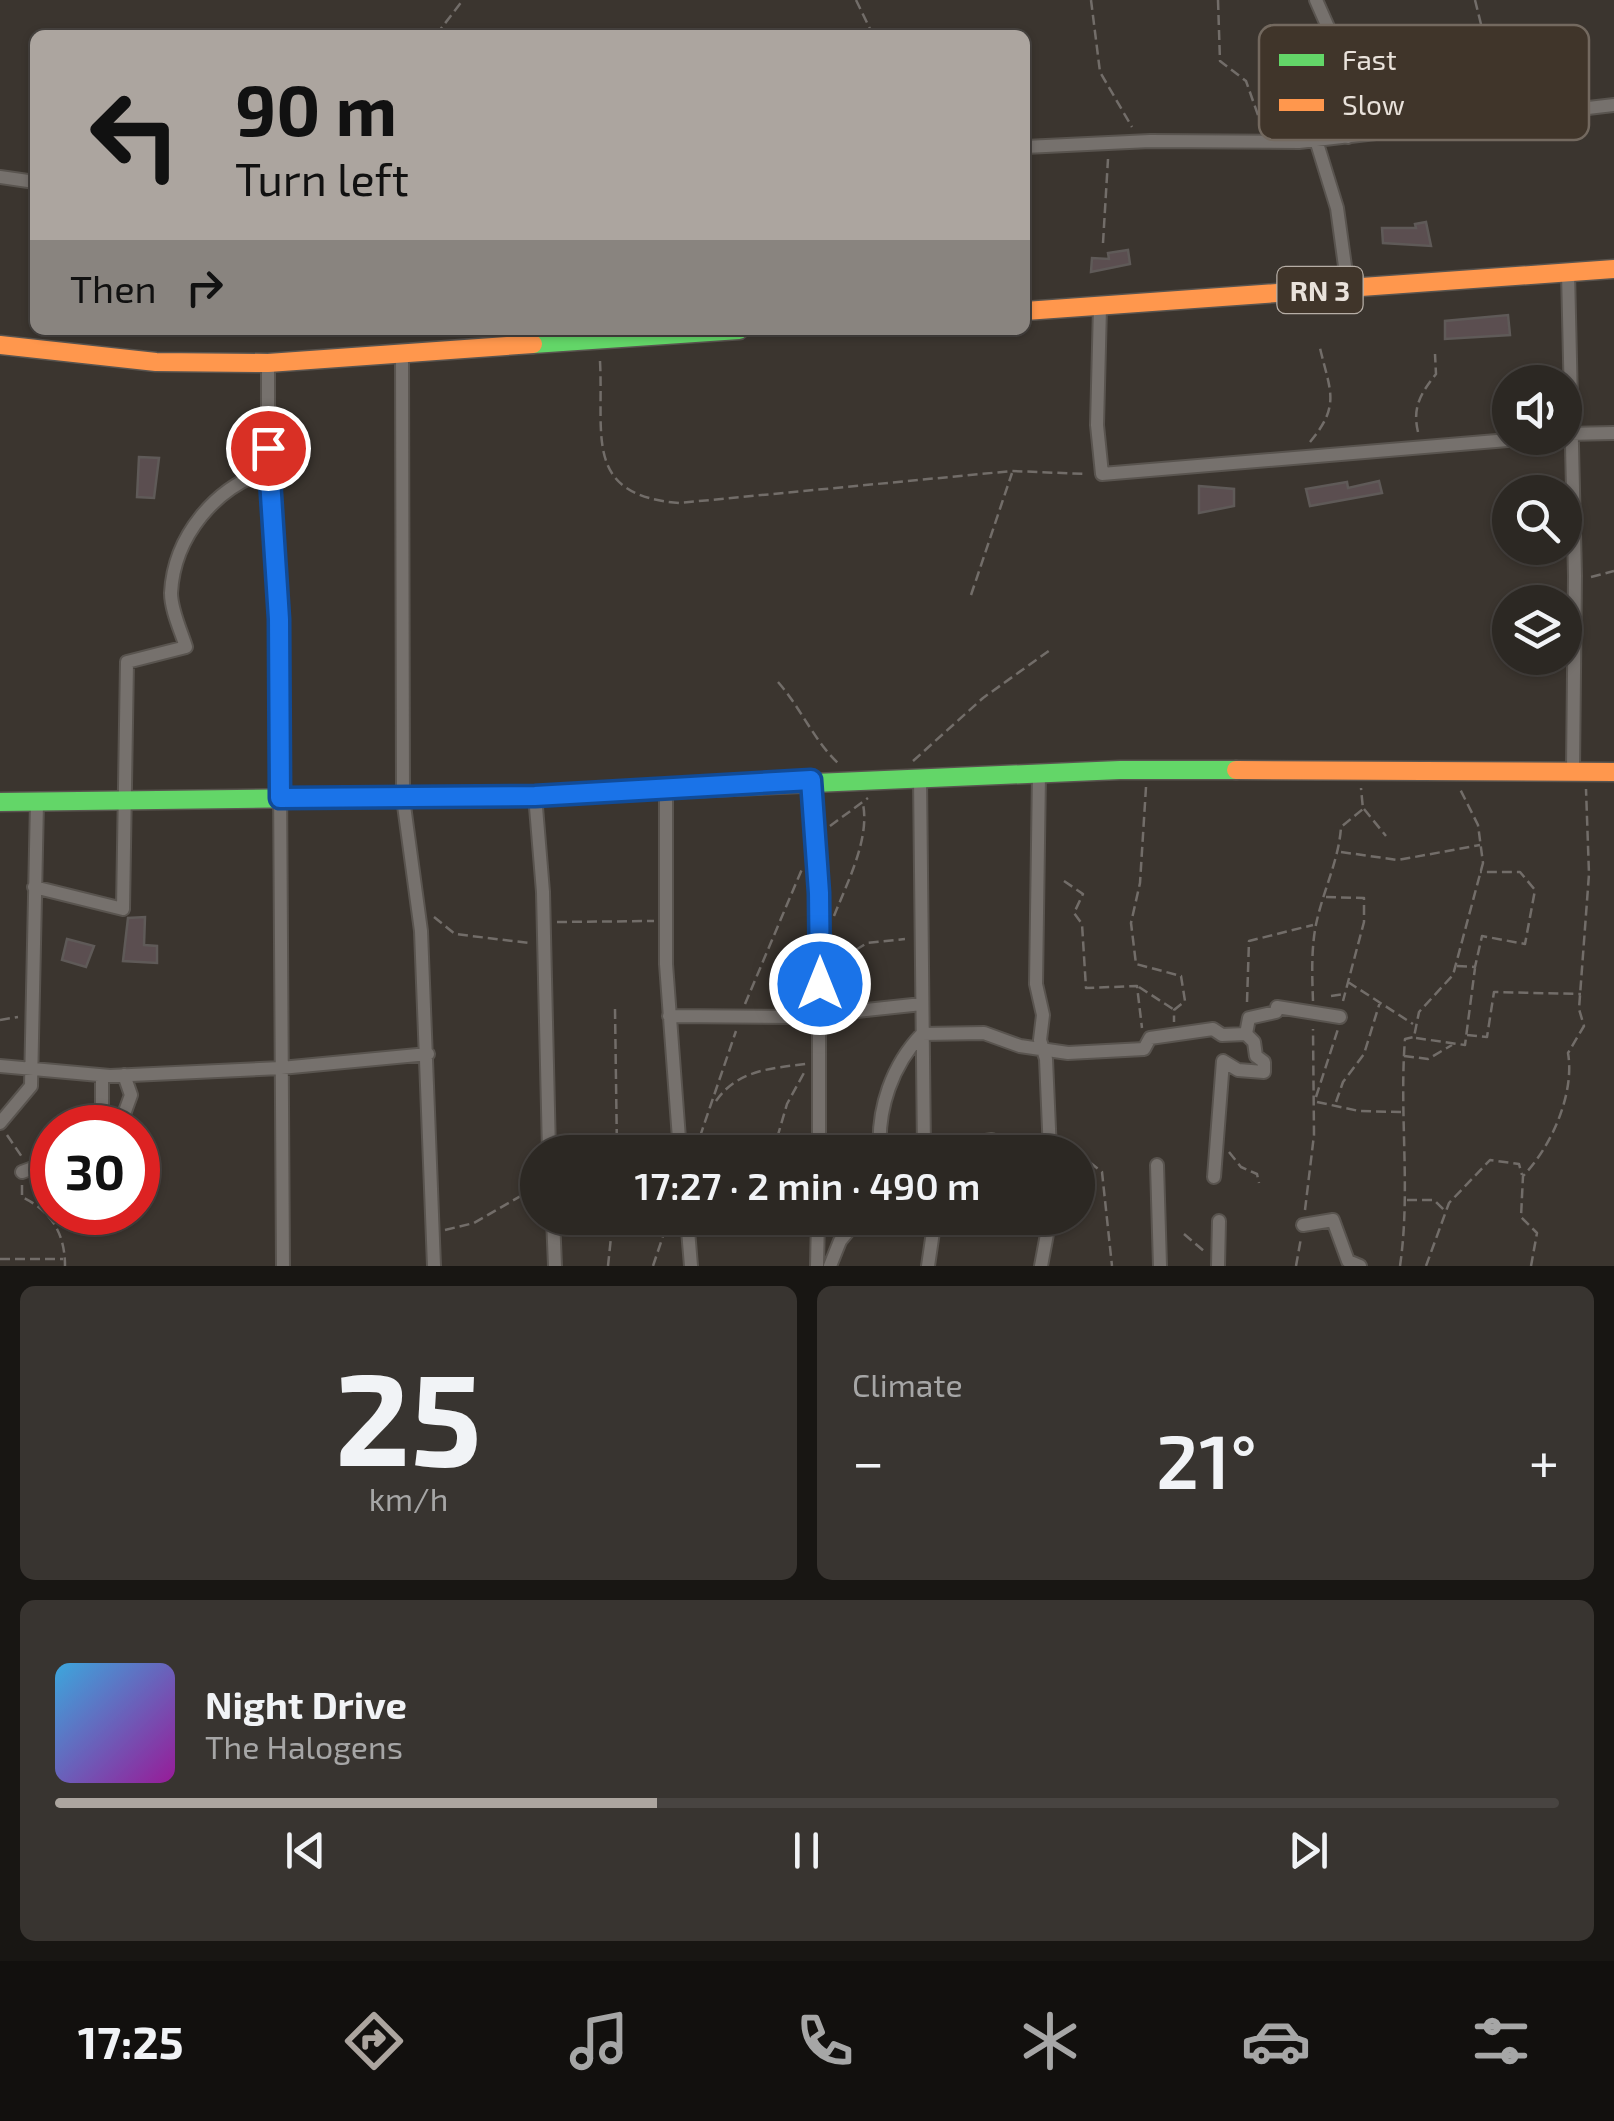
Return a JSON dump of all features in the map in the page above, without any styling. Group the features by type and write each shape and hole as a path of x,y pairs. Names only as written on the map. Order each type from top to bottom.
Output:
{"main road":[{"name":"RN 3","path":"1030,311 1614,268"},
{"path":"0,345 156,362 268,364 661,335"},
{"path":"0,802 535,796 811,780 1146,770 1614,772"}],"street":[{"path":"1316,0 1327,25"},
{"path":"1589,108 1614,105"},
{"path":"1030,147 1140,141 1316,140 1337,208 1348,288"},
{"path":"0,178 30,181"},
{"path":"1567,365 1568,272"},
{"path":"1100,307 1096,425 1102,474 1492,442"},
{"path":"402,352 403,798 421,930 434,1266"},
{"path":"268,364 268,471 279,619 284,1266"},
{"path":"1582,434 1614,433"},
{"path":"1568,455 1580,770"},
{"path":"34,887 123,909 128,799 124,711 127,662 186,647 171,594 196,517 240,479 268,471"},
{"path":"1039,773 1036,984 1043,1015 1041,1051 1046,1059 1049,1135"},
{"path":"920,778 924,1135"},
{"path":"811,780 820,1014 819,1135"},
{"path":"666,788 669,1016 679,1135"},
{"path":"535,796 543,892 549,1135"},
{"path":"0,1124 32,1086 37,802"},
{"path":"669,1016 820,1014 922,1004"},
{"path":"1246,1034 1249,1018 1276,1012 1277,1008 1340,1017"},
{"path":"879,1135 878,1124 891,1084 905,1052 922,1034 984,1033 1041,1051 1144,1049 1150,1038 1214,1029 1222,1035 1246,1034 1254,1042 1256,1056 1264,1062 1264,1072 1238,1070 1224,1062 1214,1177"},
{"path":"0,1066 124,1076 281,1068 428,1054"},
{"path":"102,1076 102,1105"},
{"path":"124,1076 130,1095 127,1105"},
{"path":"1157,1165 1160,1266"},
{"path":"22,1172 30,1169"},
{"path":"1303,1225 1317,1219 1333,1220 1348,1261 1360,1266"},
{"path":"1218,1263 1219,1221"},
{"path":"553,1235 556,1266"},
{"path":"688,1235 690,1266"},
{"path":"818,1235 818,1266"},
{"path":"830,1266 844,1235"},
{"path":"925,1235 926,1266"},
{"path":"926,1266 931,1235"},
{"path":"1041,1266 1047,1235"}],"path":[{"path":"440,30 463,0"},
{"path":"856,0 871,30"},
{"path":"1091,0 1100,72 1140,141"},
{"path":"1218,0 1220,61 1246,81 1259,118"},
{"path":"1476,0 1482,25"},
{"path":"1103,244 1109,142"},
{"path":"598,339 605,463 618,485 646,500 679,503 1012,471 1102,474"},
{"path":"1302,458 1325,426 1333,402 1320,348"},
{"path":"1422,448 1414,417 1420,394 1436,374 1434,354"},
{"path":"971,595 1012,471"},
{"path":"1575,583 1614,571"},
{"path":"701,1135 741,1014 815,837 894,778 982,698 1050,650"},
{"path":"1414,1037 1419,1012 1450,981 1456,966 1480,872 1478,825 1448,769"},
{"path":"1146,770 1146,814 1131,923 1136,964 1181,976 1185,1001 1174,1010"},
{"path":"1522,1176 1537,1161 1566,1100 1571,1069 1568,1053 1584,1026 1579,1009 1588,874 1580,770"},
{"path":"1362,809 1373,816 1386,836"},
{"path":"1340,852 1398,860 1434,850 1481,845"},
{"path":"1400,1266 1407,1200 1402,1056 1405,1039 1464,1045 1482,936 1525,944 1535,890 1520,872 1480,872"},
{"path":"1064,881 1083,894 1074,913 1082,924 1086,988 1137,986 1174,1010"},
{"path":"1323,897 1363,894 1364,922 1314,1102 1404,1112"},
{"path":"1249,1018 1249,941 1315,925"},
{"path":"842,959 867,943 921,938"},
{"path":"1456,966 1475,966"},
{"path":"1347,982 1415,1025"},
{"path":"1137,986 1144,1049"},
{"path":"1467,1035 1487,1037 1494,992 1582,994"},
{"path":"1332,996 1344,994"},
{"path":"1335,1104 1343,1082 1364,1054 1380,1002"},
{"path":"615,1009 617,1135"},
{"path":"1174,1010 1174,1033"},
{"path":"0,1020 32,1018"},
{"path":"1402,1056 1428,1059 1452,1045"},
{"path":"712,1106 724,1090 756,1070 808,1064"},
{"path":"0,1124 22,1157 22,1197 40,1206 57,1225 65,1266"},
{"path":"1214,1144 1257,1174 1259,1183"},
{"path":"1426,1266 1445,1211 1490,1160 1519,1164 1521,1218 1537,1233 1531,1266"},
{"path":"1095,1167 1102,1172 1112,1266"},
{"path":"434,1234 474,1222 520,1196"},
{"path":"1407,1200 1434,1200 1445,1211"},
{"path":"1184,1234 1218,1263"},
{"path":"608,1266 611,1235"},
{"path":"653,1266 663,1235"},
{"path":"0,1259 66,1259"}],"building":[{"path":"1426,222 1431,246 1383,243 1382,228 1416,228 1415,224"},
{"path":"1128,250 1130,264 1091,272 1092,258 1109,259 1108,253"},
{"path":"1508,315 1510,335 1445,339 1445,321"},
{"path":"139,457 159,458 154,498 137,497"},
{"path":"1379,481 1382,493 1310,506 1306,489 1347,482 1348,488"},
{"path":"1199,486 1234,489 1234,506 1199,513"},
{"path":"145,917 144,945 157,946 157,963 123,961 128,918"},
{"path":"67,939 94,946 86,967 62,960"}],"traffic: fast":[{"path":"533,344 665,335"},
{"path":"0,802 535,795 1120,770 1236,770"}],"traffic: slow":[{"path":"1030,311 1614,269"},
{"path":"0,345 156,362 268,363 533,344"},
{"path":"1236,770 1614,772"}],"route":[{"path":"268,448 279,619 280,798 535,796 811,780 819,893 820,984"}]}
